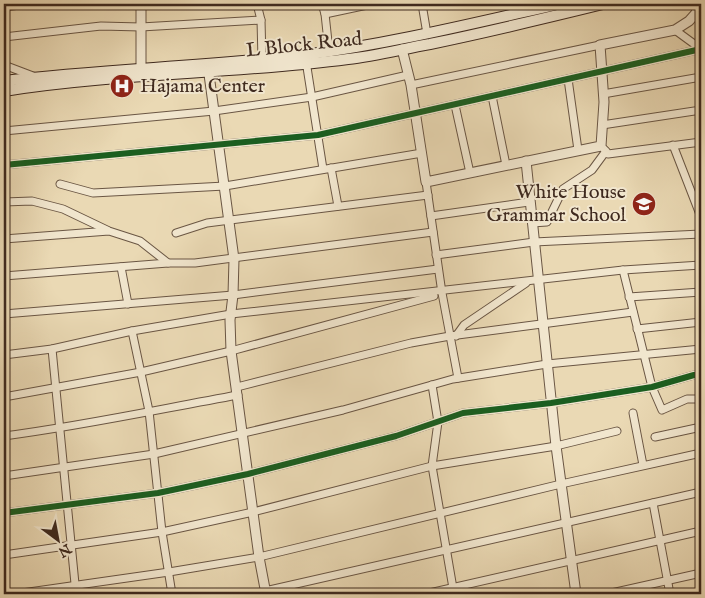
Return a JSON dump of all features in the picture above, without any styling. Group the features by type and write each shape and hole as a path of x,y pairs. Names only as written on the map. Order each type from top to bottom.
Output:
{"main road":[{"name":"L Block Road","path":"4,92 48,84 305,59 329,51 427,34 560,4"},
{"name":"L Block Road","path":"4,81 141,68 208,68 262,60 349,59 505,28 604,4"}],"street":[{"path":"4,7 28,4"},
{"path":"141,4 141,68"},
{"path":"256,4 261,20 262,60"},
{"path":"322,4 329,51"},
{"path":"325,14 372,4"},
{"path":"422,4 427,34"},
{"path":"411,85 674,30 689,21 698,10"},
{"path":"4,38 101,26 141,27 261,20"},
{"path":"674,30 701,49"},
{"path":"532,223 547,222 563,189 592,170 603,148 603,94 600,45"},
{"path":"402,49 416,114 438,269 453,336 458,378"},
{"path":"4,165 318,135 701,49"},
{"path":"305,59 323,169"},
{"path":"4,65 36,77"},
{"path":"208,68 234,259 233,295 230,314 231,351 238,391 259,556 266,593 701,492"},
{"path":"4,131 214,111 312,98 408,75"},
{"path":"603,94 701,77"},
{"path":"568,79 578,150"},
{"path":"492,96 506,165"},
{"path":"455,105 470,173"},
{"path":"602,125 701,110"},
{"path":"603,148 608,154 701,142"},
{"path":"673,146 701,217"},
{"path":"426,182 578,150 603,148"},
{"path":"60,184 93,193 225,186 422,153"},
{"path":"526,161 534,242 533,281 543,325 565,523 576,594"},
{"path":"331,168 338,206"},
{"path":"176,233 207,223 428,195"},
{"path":"4,202 32,201 63,209 110,231 140,241 168,263"},
{"path":"431,216 530,202"},
{"path":"4,239 110,231"},
{"path":"4,276 234,259 433,232"},
{"path":"436,255 534,242 701,234"},
{"path":"4,354 52,350 132,331 230,314 442,292 623,270 701,265"},
{"path":"122,267 128,304"},
{"path":"4,314 233,295 438,269"},
{"path":"623,270 652,387 662,410 688,399 701,399"},
{"path":"453,336 464,325 533,281"},
{"path":"4,397 141,372 231,351 442,292"},
{"path":"629,297 701,292"},
{"path":"4,436 59,429 238,391 411,343 633,312"},
{"path":"638,328 701,322"},
{"path":"132,331 149,411 162,532 172,594"},
{"path":"4,476 154,454 343,410 458,378 547,364 701,348"},
{"path":"52,350 76,590"},
{"path":"4,513 158,494 248,474 396,436 463,413 551,403 652,387 694,376 701,376"},
{"path":"432,385 438,422 432,466 454,591"},
{"path":"633,413 643,466"},
{"path":"655,437 701,427"},
{"path":"4,556 162,532 253,512 432,466 556,446 617,431"},
{"path":"15,594 76,590 259,556 561,484 701,453"},
{"path":"653,503 670,594"},
{"path":"425,594 454,591 701,531"},
{"path":"607,594 701,575"}],"cycle path":[{"path":"4,165 318,135 701,49"},
{"path":"4,513 158,493 248,474 396,436 463,413 551,403 652,387 694,375 701,375"}],"place":[{"name":"Hajama Center","path":"122,86"},
{"name":"White House Grammar School","path":"644,204"}]}
